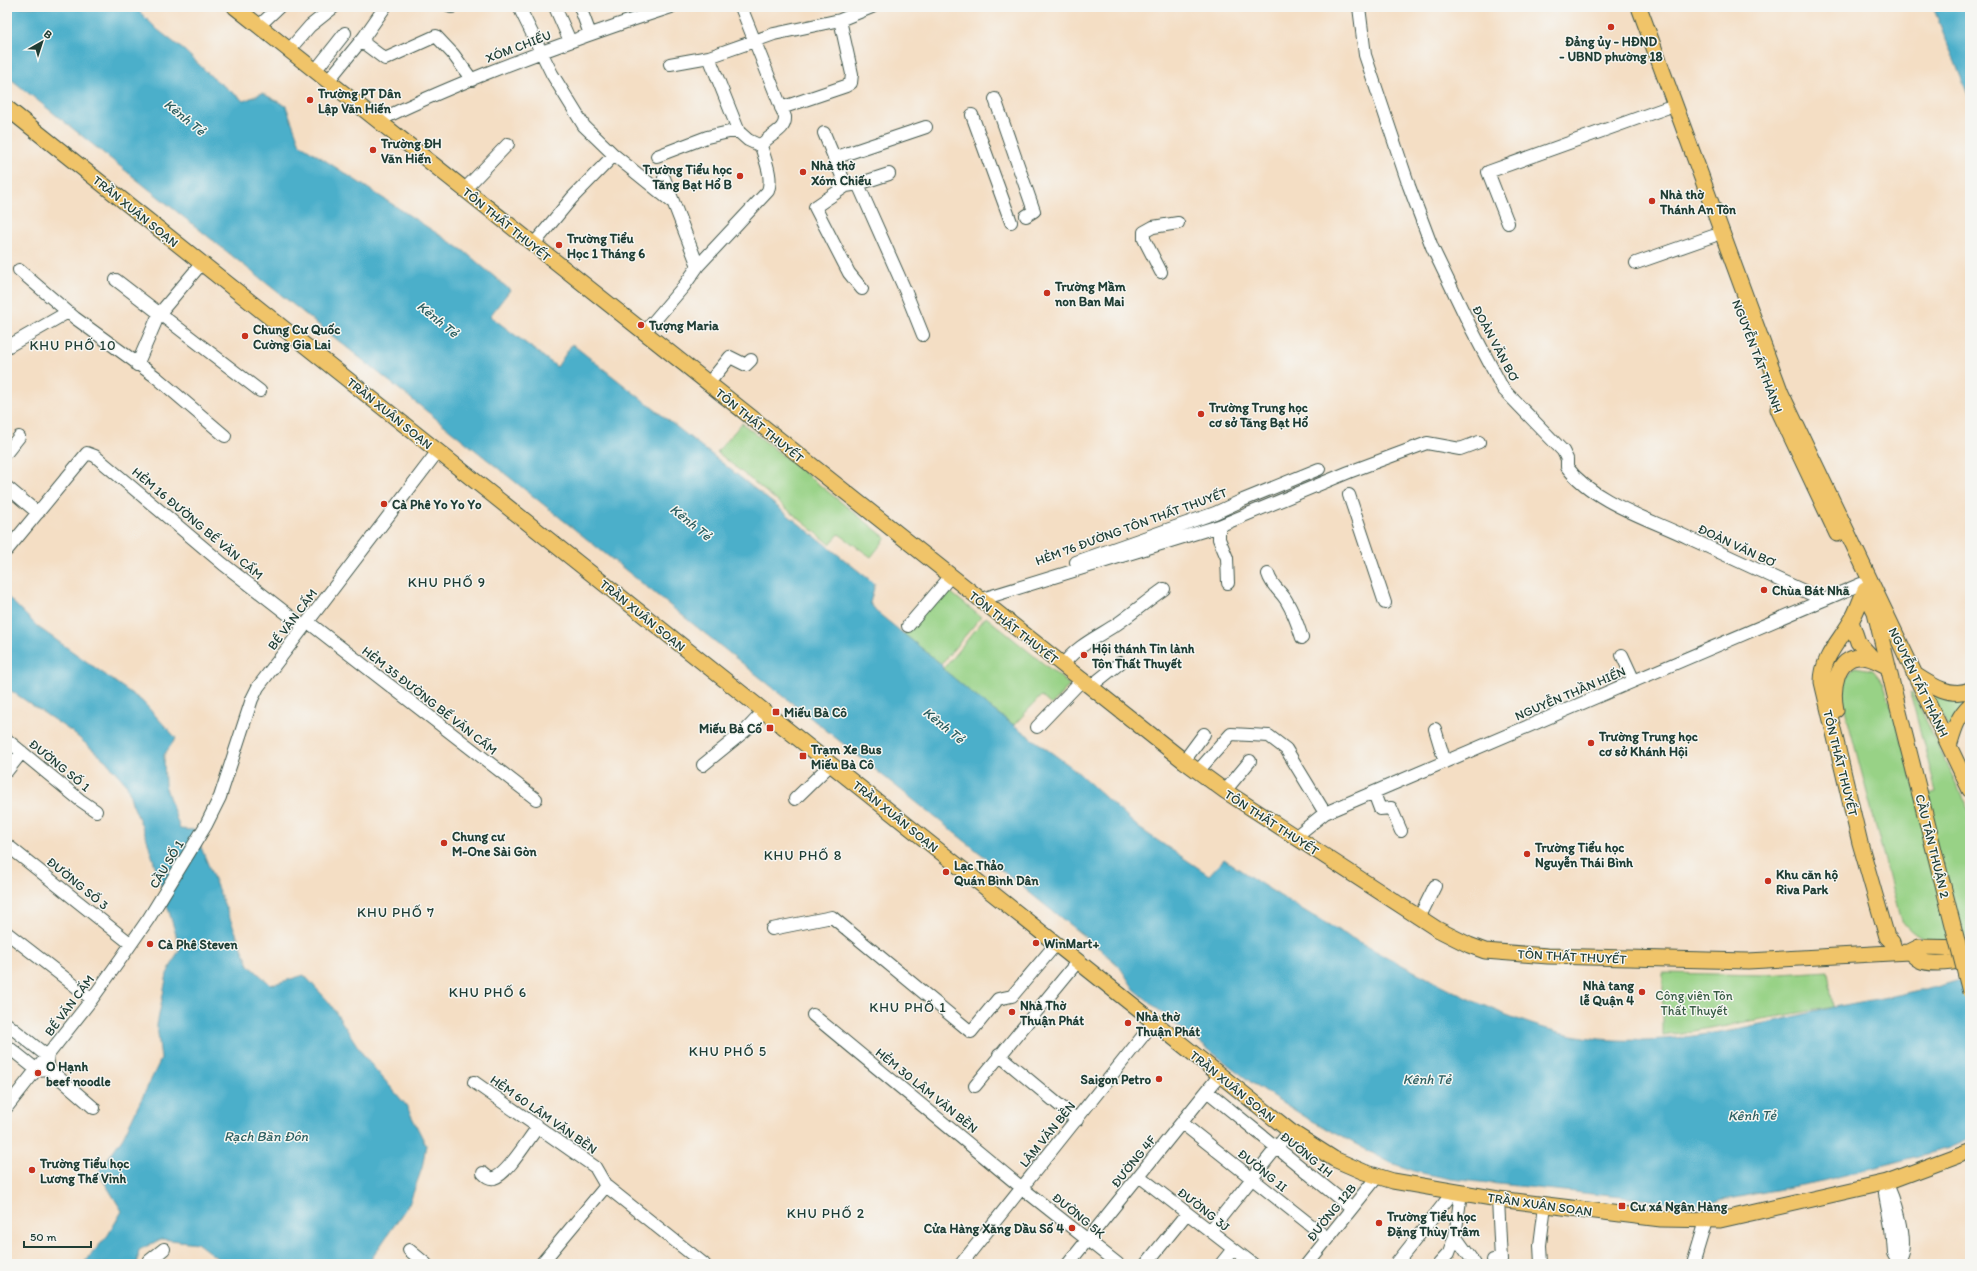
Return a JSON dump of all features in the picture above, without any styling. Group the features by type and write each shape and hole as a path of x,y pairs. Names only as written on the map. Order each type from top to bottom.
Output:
{"main road":[{"name":"TÔN THẤT THUYẾT","path":"235,7 950,577 1063,664 1198,772 1419,918 1469,945 1485,950 1548,956 1748,961 1899,949"},
{"name":"NGUYỄN TẤT THÀNH","path":"1628,7 1774,401 1808,476 1875,612 1881,664 1900,699"},
{"name":"NGUYỄN TẤT THÀNH","path":"1639,7 1781,393 1970,790"},
{"name":"TRẦN XUÂN SOẠN","path":"7,108 1078,961 1219,1076 1290,1131 1334,1159 1377,1177 1498,1199 1654,1219 1706,1221 1733,1218 1887,1182 1970,1151"},
{"name":"TÔN THẤT THUYẾT","path":"1863,587 1851,620 1826,657 1822,672 1822,682 1860,844 1887,937 1899,949"},
{"name":"NGUYỄN TẤT THÀNH","path":"1888,618 1900,699"},
{"path":"1851,620 1858,642 1881,664"},
{"name":"TÔN THẤT THUYẾT","path":"1881,664 1860,656 1846,661 1842,666 1833,697 1894,935 1899,949"},
{"path":"1914,674 1934,686 1952,693 1970,690"},
{"name":"CẦU TÂN THUẬN 2","path":"1900,699 1969,951"},
{"name":"CẦU TÂN THUẬN 2","path":"1900,699 1970,992"},
{"path":"1949,746 1956,723 1963,711 1970,705"},
{"path":"1899,949 1919,947 1969,951"}],"street":[{"path":"259,26 279,7"},
{"path":"289,50 310,26 334,7"},
{"path":"328,81 364,37 385,7"},
{"path":"555,7 570,41"},
{"path":"580,7 590,34"},
{"name":"XÓM CHIẾU","path":"378,121 417,102 541,52 671,7"},
{"path":"741,7 756,42 785,122 779,130 768,138 761,146"},
{"path":"670,64 709,57 756,42 774,34 840,20 872,7"},
{"name":"ĐOÀN VĂN BƠ","path":"1359,7 1365,55 1409,186 1432,247 1471,328 1503,389 1563,451 1567,459 1566,467 1577,480 1631,511 1745,565 1824,600"},
{"path":"521,11 569,105 584,126 614,155 671,201"},
{"path":"781,108 851,83 852,74 840,20"},
{"path":"315,71 345,34"},
{"path":"364,37 365,44 384,59 436,36 453,54 472,80"},
{"path":"709,57 739,132 748,140 761,146"},
{"path":"995,99 1034,211 1026,216"},
{"path":"1508,223 1488,172 1666,108"},
{"path":"972,115 1011,222"},
{"path":"834,158 926,127"},
{"path":"657,156 707,137 729,132 739,132"},
{"path":"824,133 834,158 852,185 906,290 923,335"},
{"path":"464,190 508,144"},
{"path":"644,333 684,286 698,266 768,191 770,180 761,146"},
{"path":"534,245 572,198 614,155"},
{"path":"862,289 849,273 815,207 852,185 889,174"},
{"path":"664,178 671,201 698,266"},
{"path":"1161,272 1144,239 1144,232 1153,227 1178,224"},
{"path":"1636,263 1713,236"},
{"path":"137,365 159,314 202,263"},
{"path":"19,270 68,312 137,365 156,377 225,436"},
{"path":"116,280 260,391"},
{"path":"7,347 68,312"},
{"path":"708,384 730,357 746,365 751,360"},
{"path":"7,452 19,437"},
{"path":"977,598 1219,526 1349,472 1427,443 1460,449 1479,442"},
{"name":"BẾ VĂN CẤM","path":"206,825 220,797 252,699 258,687 438,451"},
{"name":"HẺM 16 ĐƯỜNG BẾ VĂN CẤM","path":"38,513 75,464 86,453 95,456 223,564 306,625"},
{"name":"HẺM 76 ĐƯỜNG TÔN THẤT THUYẾT","path":"977,598 1215,513 1242,500 1319,469"},
{"path":"7,486 38,513 7,550"},
{"path":"1349,495 1385,603"},
{"path":"1219,526 1219,539 1227,558 1228,583"},
{"path":"1268,574 1271,584 1285,598 1296,618 1302,638"},
{"path":"908,626 950,577"},
{"name":"NGUYỄN THẦN HIẾN","path":"1295,837 1325,813 1824,600 1863,587"},
{"path":"1063,664 1094,638 1117,624 1164,589"},
{"name":"HẺM 35 ĐƯỜNG BẾ VĂN CẤM","path":"306,625 536,799"},
{"path":"1622,655 1634,681"},
{"path":"1037,727 1087,683 1120,664"},
{"path":"703,764 746,730 764,711"},
{"path":"1435,729 1445,762"},
{"path":"1184,761 1204,734"},
{"path":"1198,772 1231,734 1269,736 1286,749 1325,813"},
{"name":"ĐƯỜNG SỐ 1","path":"7,740 80,800 96,811"},
{"path":"7,771 22,752"},
{"path":"1225,791 1250,761"},
{"path":"796,799 831,764"},
{"path":"1374,792 1380,809 1391,808 1401,831"},
{"name":"CẦU SỐ 1","path":"149,918 206,825"},
{"name":"ĐƯỜNG SỐ 3","path":"7,845 131,944"},
{"path":"1419,918 1435,886"},
{"path":"772,929 832,917 971,1032 998,999 1012,996 1056,944"},
{"name":"BẾ VĂN CẤM","path":"7,1107 43,1069 47,1056 92,999 149,918"},
{"path":"7,933 92,999"},
{"path":"975,1086 1078,961"},
{"name":"HẺM 30 LÂM VĂN BỀN","path":"813,1015 1022,1188"},
{"name":"LÂM VĂN BỀN","path":"961,1264 1154,1022"},
{"path":"7,1024 47,1056"},
{"path":"7,1046 43,1069 94,1108"},
{"path":"999,1055 1077,1120"},
{"name":"ĐƯỜNG 4F","path":"1068,1264 1219,1076"},
{"name":"HẺM 60 LÂM VĂN BỀN","path":"474,1082 595,1167 606,1186 704,1264"},
{"name":"ĐƯỜNG 1H","path":"1207,1091 1352,1208"},
{"name":"ĐƯỜNG 1I","path":"1182,1122 1327,1238"},
{"path":"483,1174 489,1178 493,1178 507,1169 538,1127"},
{"path":"1210,1231 1290,1131"},
{"name":"ĐƯỜNG 3J","path":"1139,1176 1253,1264"},
{"name":"ĐƯỜNG 12B","path":"1307,1264 1377,1177"},
{"path":"1887,1182 1893,1192 1900,1224 1902,1252 1898,1262"},
{"path":"541,1264 606,1186"},
{"name":"ĐƯỜNG 5K","path":"1022,1188 1118,1264"},
{"path":"1439,1264 1449,1253 1456,1236 1458,1192"},
{"path":"1396,1264 1458,1192"},
{"path":"1493,1260 1501,1260 1498,1199"},
{"path":"1541,1264 1540,1245 1544,1205"},
{"path":"1146,1264 1186,1213"},
{"path":"1693,1264 1706,1221"},
{"path":"1456,1236 1475,1264"},
{"path":"149,1264 149,1261 164,1249"},
{"path":"1222,1264 1233,1249"},
{"path":"409,1250 426,1264"}],"green space":[{"path":"742,423 886,538 871,557 839,534 830,544 717,452"},
{"path":"944,587 981,617 941,664 904,634"},
{"path":"986,617 1070,685 1051,705 1041,696 1014,725 985,704 943,669"},
{"path":"1855,667 1873,670 1884,684 1905,750 1917,797 1936,792 1910,692 1913,693 1970,813 1970,937 1948,941 1930,941 1915,934 1900,918 1842,698 1845,681 1849,673"},
{"path":"1931,694 1945,700 1967,701 1949,729"},
{"name":"Công viên Tôn Thất Thuyết","path":"1828,971 1833,1007 1663,1036 1663,973 1765,975"}],"water":[{"name":"Kênh Tẻ","path":"7,7 135,7 158,30 185,51 213,78 244,101 262,93 286,106 300,144 464,251 510,290 490,316 557,367 572,344 875,584 870,603 878,613 941,664 943,669 986,705 1074,769 1139,828 1209,875 1224,859 1335,929 1480,1004 1532,1024 1559,1032 1586,1037 1614,1040 1642,1040 1726,1031 1835,1007 1926,990 1970,977 1970,1139 1950,1148 1822,1181 1697,1205 1451,1179 1417,1172 1391,1163 1307,1118 1252,1083 1174,1023 1134,989 1119,966 1100,949 7,76"},
{"path":"1933,7 1970,7 1970,100"},
{"name":"Rạch Bần Đôn","path":"7,596 38,627 142,701 176,738 164,755 165,785 180,829 194,830 249,965 271,985 304,975 329,1002 364,1056 406,1105 426,1145 422,1168 410,1202 368,1264 225,1264 197,1243 161,1239 139,1250 137,1264 83,1264 108,1235 122,1211 98,1172 123,1137 161,1059 157,1025 167,974 180,948 146,836 132,803 127,785 106,761 72,732 7,688"}],"place":[{"name":"Đảng ủy - HĐND - UBND phường 18","path":"1611,27"},
{"name":"Trường PT Dân Lập Văn Hiến","path":"310,100"},
{"name":"Trường ĐH Văn Hiến","path":"373,150"},
{"name":"Nhà thờ Xóm Chiếu","path":"803,172"},
{"name":"Trường Tiểu học Tăng Bạt Hổ B","path":"740,176"},
{"name":"Nhà thờ Thánh An Tôn","path":"1652,201"},
{"name":"Trường Tiểu Học 1 Tháng 6","path":"559,245"},
{"name":"Trường Mầm non Ban Mai","path":"1047,293"},
{"name":"Tượng Maria","path":"641,325"},
{"name":"Chung Cư Quốc Cường Gia Lai","path":"245,336"},
{"name":"Trường Trung học cơ sở Tăng Bạt Hổ","path":"1201,414"},
{"name":"Cà Phê Yo Yo Yo","path":"384,504"},
{"name":"Chùa Bát Nhã","path":"1764,590"},
{"name":"Hội thánh Tin lành Tôn Thất Thuyết","path":"1084,655"},
{"name":"Miếu Bà Cô","path":"776,712"},
{"name":"Miếu Bà Cố","path":"770,728"},
{"name":"Trường Trung học cơ sở Khánh Hội","path":"1591,743"},
{"name":"Trạm Xe Bus Miếu Bà Cô","path":"803,756"},
{"name":"Chung cư M-One Sài Gòn","path":"444,843"},
{"name":"Trường Tiểu học Nguyễn Thái Bình","path":"1527,854"},
{"name":"Lạc Thảo Quán Bình Dân","path":"946,872"},
{"name":"Khu căn hộ Riva Park","path":"1768,881"},
{"name":"WinMart+","path":"1036,943"},
{"name":"Cà Phê Steven","path":"150,944"},
{"name":"Nhà tang lễ Quận 4","path":"1642,992"},
{"name":"Nhà Thờ Thuận Phát","path":"1012,1012"},
{"name":"Nhà thờ Thuận Phát","path":"1128,1023"},
{"name":"O Hạnh beef noodle","path":"38,1073"},
{"name":"Saigon Petro","path":"1159,1079"},
{"name":"Trường Tiểu học Lương Thế Vinh","path":"32,1170"},
{"name":"Cư xá Ngân Hàng","path":"1622,1206"},
{"name":"Trường Tiểu học Đặng Thùy Trâm","path":"1379,1223"},
{"name":"Cửa Hàng Xăng Dầu Số 4","path":"1072,1228"}],"district":[{"name":"KHU PHỐ 10","path":"73,345"},
{"name":"KHU PHỐ 9","path":"447,582"},
{"name":"KHU PHỐ 8","path":"803,855"},
{"name":"KHU PHỐ 7","path":"396,912"},
{"name":"KHU PHỐ 6","path":"488,992"},
{"name":"KHU PHỐ 1","path":"908,1007"},
{"name":"KHU PHỐ 5","path":"728,1051"},
{"name":"KHU PHỐ 2","path":"826,1213"}]}
